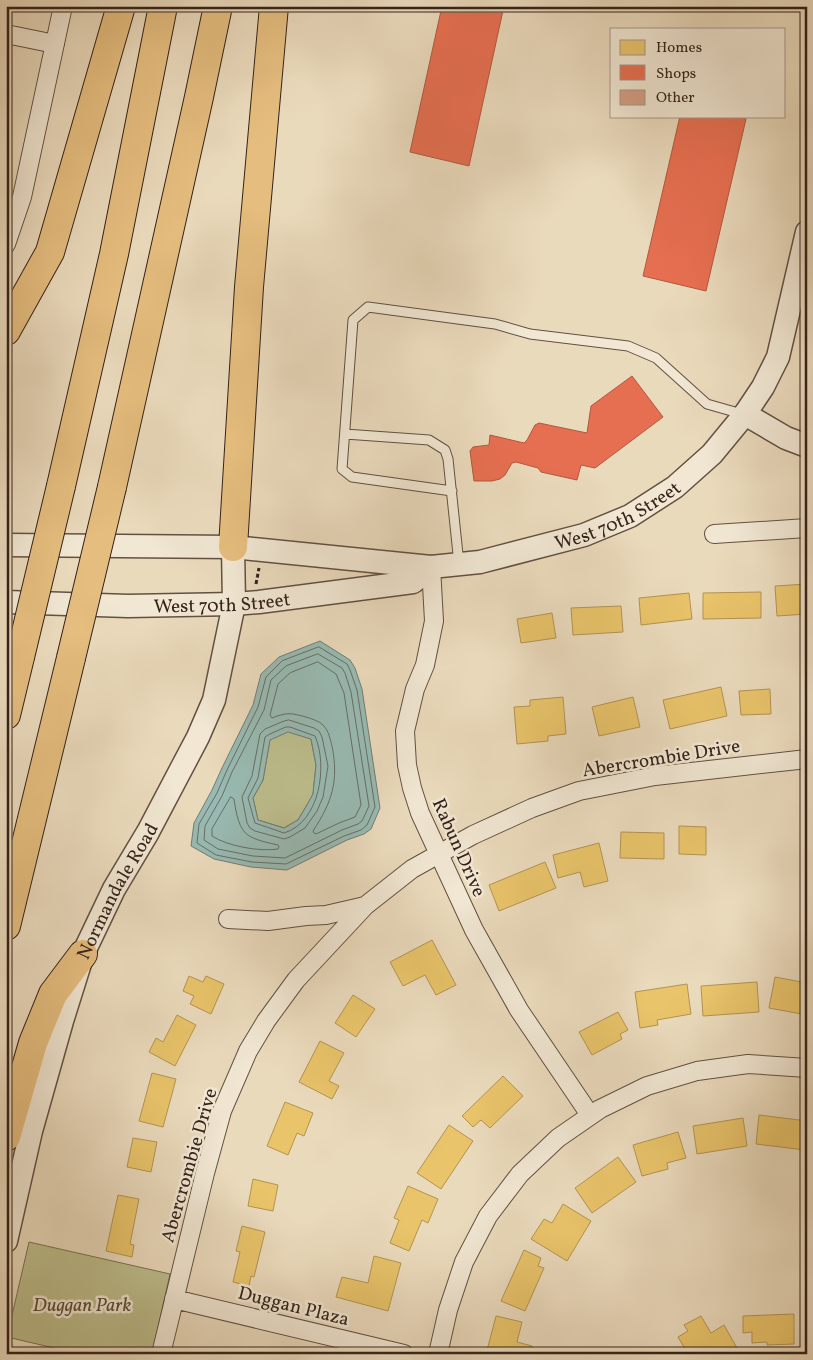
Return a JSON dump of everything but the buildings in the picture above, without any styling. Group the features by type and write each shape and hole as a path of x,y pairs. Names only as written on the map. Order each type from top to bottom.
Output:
{"highway":[{"path":"6,331 50,252 121,6"},
{"path":"6,715 114,254 163,6"},
{"path":"6,926 112,487 218,6"},
{"path":"233,547 249,287 274,6"},
{"path":"6,1137 33,1043 53,994 84,954"}],"street":[{"path":"6,244 22,197 63,6"},
{"path":"6,34 55,44"},
{"name":"West 70th Street","path":"6,545 233,547 431,567 480,562 584,535 630,516 675,487 712,454 745,414 763,387 778,358 806,236"},
{"path":"745,414 786,438 807,446"},
{"path":"714,534 807,528"},
{"name":"Normandale Road","path":"6,1241 31,1131 62,1021 84,954 114,889 148,832 194,746 214,700 234,604 233,547"},
{"name":"West 70th Street","path":"6,602 128,606 259,602 413,582 431,567"},
{"name":"Rabun Drive","path":"431,567 434,621 425,665 415,688 406,731 408,765 412,788 420,813 474,930 519,1010 590,1115"},
{"name":"Abercrombie Drive","path":"161,1354 204,1174 222,1111 248,1051 266,1021 296,980 365,906 412,869 439,853 532,808 579,791 655,776 807,759"},
{"path":"228,919 268,921 326,915 365,906"},
{"path":"438,1354 448,1310 464,1262 488,1216 520,1174 558,1138 590,1115 647,1086 697,1071 748,1064 807,1068"},
{"name":"Duggan Plaza","path":"174,1298 404,1354"}],"lane":[{"path":"452,491 352,477 342,469 353,320 368,307 495,324 530,334 628,346 656,358 707,404 745,414"},
{"path":"345,434 429,440 445,450 452,491 459,564"}],"path":[{"path":"255,590 260,566"}],"green space":[{"path":"288,731 311,739 316,765 313,794 298,820 284,828 258,820 253,798 263,780 270,739"},
{"name":"Duggan Park","path":"29,1242 170,1274 152,1354 80,1354 7,1337"}],"water":[{"path":"320,641 350,660 355,668 362,689 380,808 371,829 364,834 347,840 287,870 251,867 214,859 191,846 194,823 253,705 261,674 279,657","holes":["288,732 311,739 316,765 313,794 298,820 284,828 258,820 253,798 263,780 270,740"]}]}
